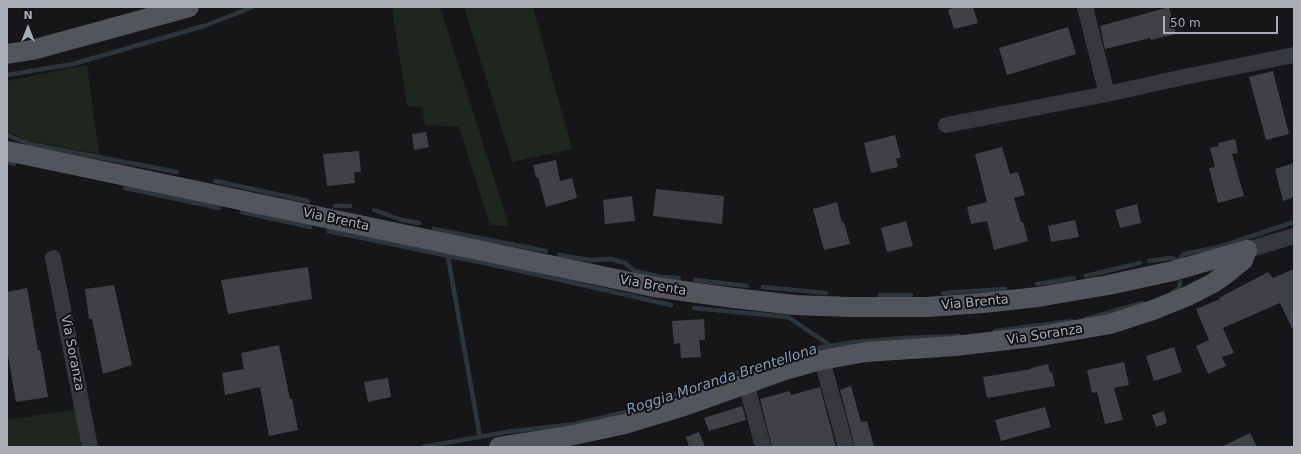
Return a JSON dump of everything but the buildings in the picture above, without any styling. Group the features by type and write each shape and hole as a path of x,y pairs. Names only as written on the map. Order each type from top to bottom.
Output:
{"main road":[{"path":"7,54 32,50 189,7"},
{"path":"7,61 32,50"},
{"name":"Via Brenta","path":"10,150 654,287 795,305 927,307 1038,297 1108,285 1173,271 1247,250"},
{"name":"Via Soranza","path":"499,447 569,436 625,424 681,407 782,371 821,360 866,352 962,345 1041,336 1110,324 1153,310 1213,283 1243,260 1247,250"}],"street":[{"path":"1085,7 1108,94"},
{"path":"946,125 1108,94 1184,77 1293,59"},
{"name":"Via Brenta","path":"1247,250 1294,236"},
{"name":"Via Soranza","path":"53,258 90,447"},
{"path":"821,360 846,447"},
{"path":"746,383 763,447"}],"shaded area":[{"path":"392,7 440,7 509,226 490,225 459,127 425,125 422,107 407,106"},
{"path":"464,7 533,7 572,149 512,162"},
{"path":"87,65 99,154 30,141 7,131 7,81"},
{"path":"75,409 82,447 7,447 7,420"}],"waterway":[{"path":"7,75 73,64 204,26 253,7"},
{"path":"7,135 30,144 177,172"},
{"path":"7,162 14,164"},
{"path":"215,181 308,201"},
{"path":"125,188 219,208"},
{"path":"335,206 350,206"},
{"path":"374,210 402,220 419,223"},
{"path":"242,212 310,227"},
{"name":"Roggia Moranda Brentellona","path":"1149,261 1172,258 1177,261 1184,254 1219,247 1294,222"},
{"path":"434,229 546,251"},
{"path":"328,231 503,267 671,305"},
{"path":"559,255 590,260 611,259 625,263 635,271 661,277 679,278"},
{"path":"448,257 480,437"},
{"path":"1086,276 1140,263"},
{"path":"1037,284 1074,278"},
{"path":"695,280 747,286"},
{"name":"Roggia Moranda Brentellona","path":"1172,293 1179,288 1180,282"},
{"path":"763,287 826,293"},
{"path":"943,293 1005,289"},
{"path":"880,295 911,295"},
{"name":"Roggia Moranda Brentellona","path":"1086,319 1142,303"},
{"path":"694,308 788,317 831,346"},
{"name":"Roggia Moranda Brentellona","path":"995,331 1072,321"},
{"name":"Roggia Moranda Brentellona","path":"423,447 506,432 575,424 622,413 750,368 822,347 855,342 904,338 959,336"}]}
